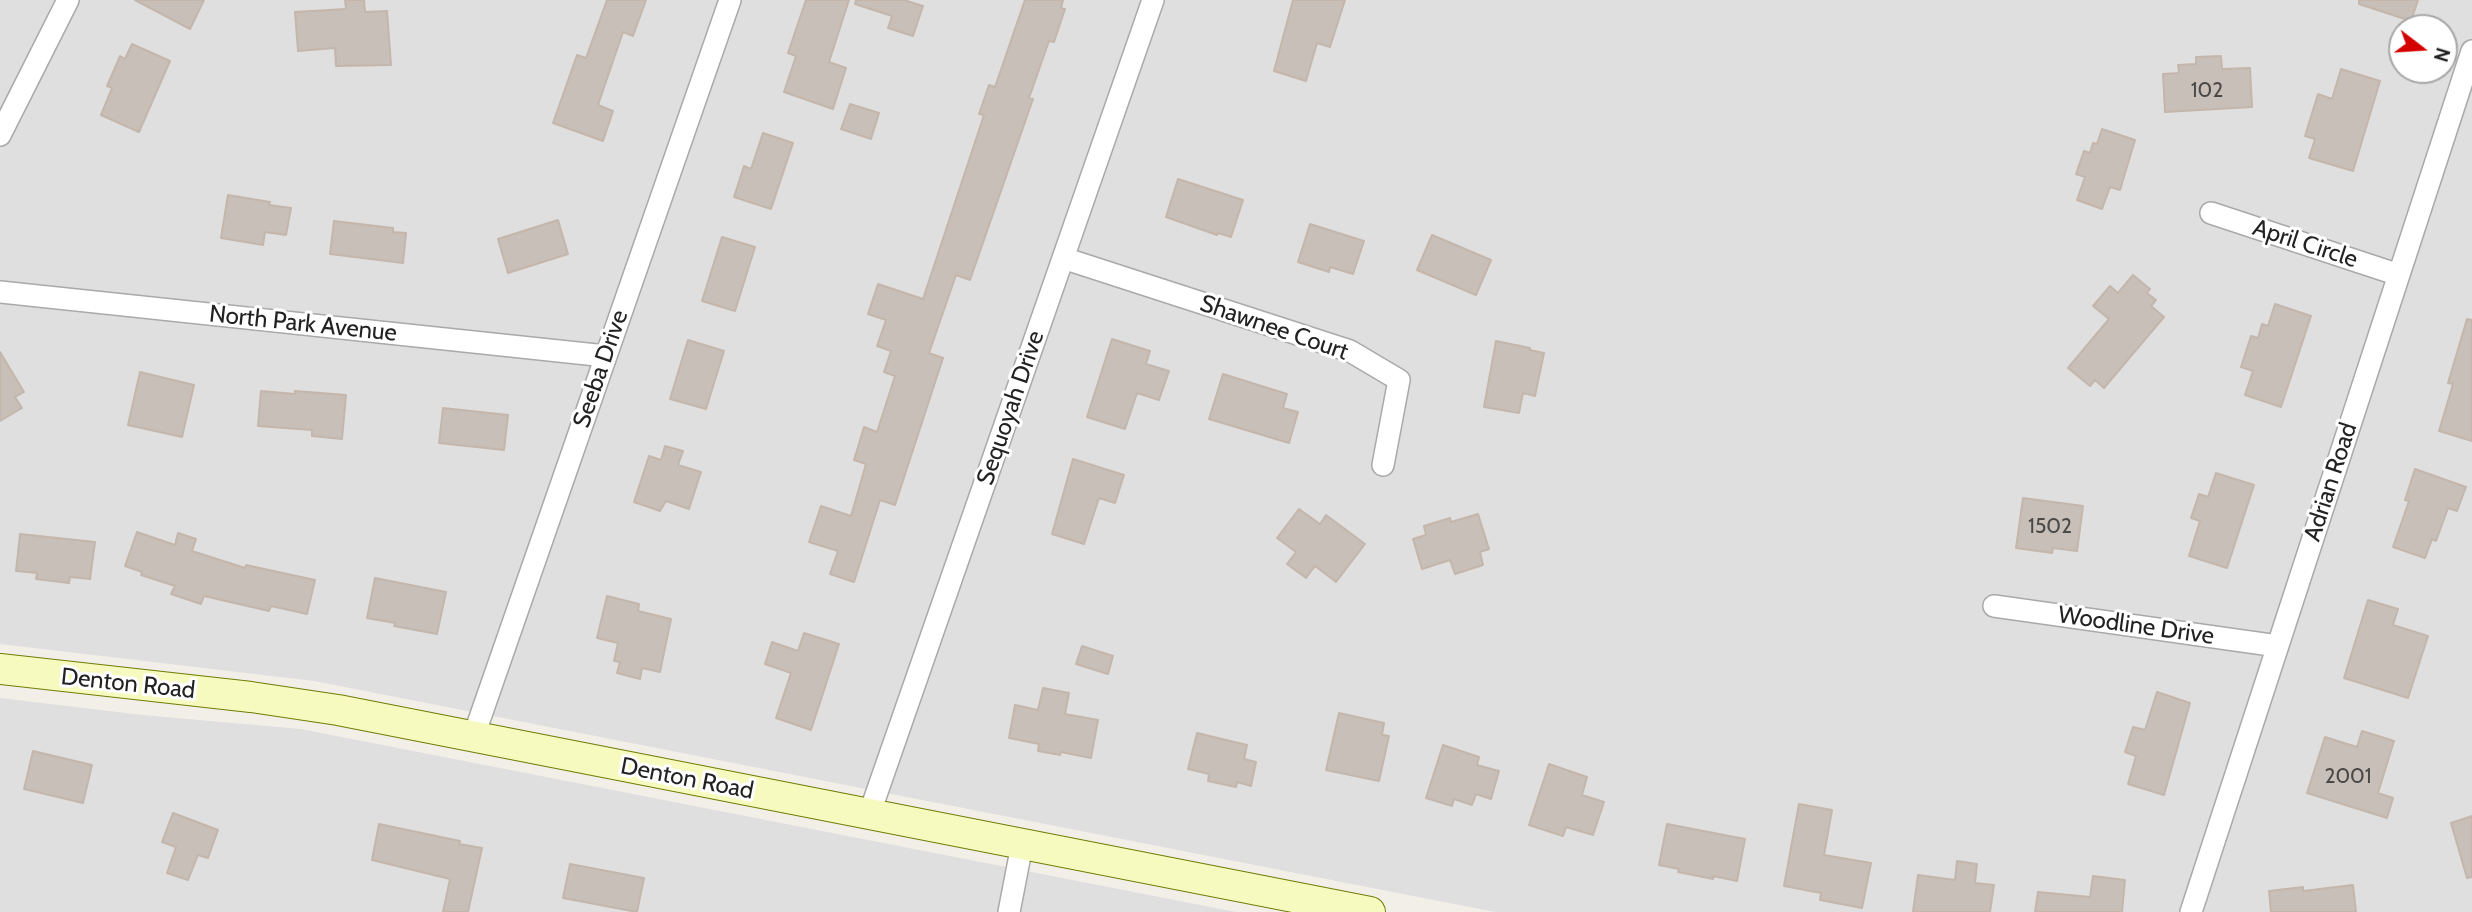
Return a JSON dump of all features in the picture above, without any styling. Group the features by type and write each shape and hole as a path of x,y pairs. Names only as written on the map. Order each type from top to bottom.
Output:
{"street":[{"path":"0,135 68,0"},
{"name":"Seeba Drive","path":"473,738 730,0"},
{"name":"Sequoyah Drive","path":"869,815 1153,0"},
{"name":"Adrian Road","path":"2191,912 2472,51"},
{"name":"April Circle","path":"2211,213 2399,275"},
{"name":"Shawnee Court","path":"1063,258 1350,351 1399,380 1383,465"},
{"name":"North Park Avenue","path":"0,292 606,356"},
{"name":"Woodline Drive","path":"1994,606 2278,646"},
{"name":"Denton Road","path":"0,669 251,697 338,710 1370,912"},
{"path":"1009,912 1022,845"}],"shaded area":[{"path":"0,0 2472,0 2472,912 1495,912 314,681 0,644"},
{"path":"0,698 142,715 301,729 1236,912 0,912"}],"building":[{"path":"135,0 204,0 190,29"},
{"path":"345,0 364,0 365,12 387,11 391,65 336,66 335,48 298,51 295,12 346,9"},
{"path":"607,0 646,0 633,36 623,32 598,105 613,111 603,141 553,123 577,55 586,58"},
{"path":"806,0 849,0 829,62 846,68 833,109 784,92 796,56 788,53"},
{"path":"856,0 904,0 923,6 913,36 888,28 892,16 855,4"},
{"path":"1025,0 1063,0 1061,8 1065,9 1054,42 1049,41 1029,98 1033,99 970,280 956,275 929,353 943,358 895,505 880,500 854,582 830,574 838,551 809,542 821,506 851,516 866,464 854,460 864,427 877,432 895,376 884,372 891,351 877,346 886,320 868,314 878,284 923,299 984,115 979,114 989,85 995,87"},
{"path":"1293,0 1345,0 1330,47 1317,43 1306,81 1274,71"},
{"path":"2359,0 2418,0 2413,14 2390,14 2359,4"},
{"path":"132,44 170,61 139,132 101,115 112,88 107,86 120,56 125,59"},
{"path":"2221,56 2222,69 2250,68 2252,107 2165,112 2163,74 2179,73 2178,65 2196,64 2196,57"},
{"path":"2341,69 2380,81 2353,171 2309,158 2315,139 2305,136 2318,94 2332,99"},
{"path":"850,104 879,113 871,139 841,129"},
{"path":"2102,129 2135,140 2120,190 2110,187 2102,209 2077,200 2085,177 2076,174 2084,151 2090,153 2093,143 2097,144"},
{"path":"763,133 793,143 771,209 734,197 744,166 751,169"},
{"path":"1178,179 1243,200 1231,237 1218,233 1217,235 1166,217"},
{"path":"228,195 291,208 286,235 265,232 263,245 221,238"},
{"path":"558,220 568,254 508,273 498,239"},
{"path":"334,221 393,228 393,232 406,233 403,263 330,254"},
{"path":"1310,224 1364,241 1353,274 1330,267 1329,272 1298,262"},
{"path":"1432,235 1491,260 1476,295 1417,270"},
{"path":"722,237 755,247 735,311 702,301"},
{"path":"2133,275 2150,289 2147,293 2156,300 2151,306 2164,317 2104,388 2095,380 2090,386 2068,368 2109,319 2093,306 2110,286 2118,293"},
{"path":"2275,304 2311,316 2281,407 2245,395 2253,371 2241,367 2251,336 2258,338 2262,324 2268,326"},
{"path":"2467,319 2472,320 2472,441 2439,431 2453,384 2448,383"},
{"path":"1112,339 1150,351 1146,364 1169,371 1159,400 1137,393 1125,429 1087,417"},
{"path":"688,340 724,351 706,409 670,399"},
{"path":"1496,341 1544,353 1535,396 1523,393 1519,413 1484,407"},
{"path":"0,352 24,392 15,397 22,408 0,421"},
{"path":"140,372 194,385 182,437 128,425"},
{"path":"1223,374 1287,394 1283,408 1298,412 1289,443 1209,419"},
{"path":"261,391 346,395 342,439 312,436 312,430 258,426"},
{"path":"443,408 508,415 504,450 439,443"},
{"path":"665,446 683,451 678,465 701,472 689,509 666,501 660,511 634,502 649,456 661,460"},
{"path":"1073,459 1124,475 1115,503 1099,498 1084,544 1052,534"},
{"path":"2415,469 2466,487 2457,511 2448,508 2436,541 2432,539 2425,558 2393,547 2409,501 2405,500"},
{"path":"2216,473 2254,485 2227,568 2189,556 2200,521 2191,518 2199,494 2208,497"},
{"path":"2023,498 2083,506 2077,551 2053,548 2052,553 2016,548"},
{"path":"1299,509 1320,524 1326,515 1365,544 1336,582 1315,566 1306,578 1287,564 1296,552 1277,538"},
{"path":"1478,514 1489,549 1480,552 1483,565 1455,574 1450,560 1422,569 1413,539 1426,535 1424,526 1450,518 1451,522"},
{"path":"137,532 175,545 178,533 196,539 192,551 245,568 246,565 315,580 307,614 271,606 269,611 204,596 201,604 171,594 175,586 141,575 142,572 125,566"},
{"path":"20,534 95,542 90,579 70,577 69,583 36,579 37,573 16,571"},
{"path":"375,578 446,592 437,634 367,618"},
{"path":"607,596 639,604 638,611 671,619 660,672 642,668 640,679 617,673 620,662 614,661 618,643 597,638"},
{"path":"2368,600 2398,609 2393,625 2428,636 2408,698 2344,678"},
{"path":"804,633 839,644 811,730 776,718 791,673 765,664 772,642 798,651"},
{"path":"1082,646 1113,656 1108,674 1076,664"},
{"path":"1043,688 1069,693 1065,714 1098,720 1091,758 1038,751 1039,744 1009,738 1015,705 1038,710"},
{"path":"2157,692 2190,703 2164,795 2128,784 2136,756 2125,752 2133,727 2145,730"},
{"path":"1339,713 1384,723 1382,735 1389,736 1379,781 1326,770"},
{"path":"2362,731 2394,741 2378,793 2393,798 2387,818 2307,793 2325,737 2357,747"},
{"path":"1197,733 1247,745 1244,759 1256,762 1251,786 1237,782 1236,787 1208,781 1209,774 1188,769"},
{"path":"1443,745 1479,757 1477,765 1499,771 1491,799 1476,794 1472,805 1454,799 1452,806 1426,798"},
{"path":"33,751 92,765 83,803 24,789"},
{"path":"1549,764 1587,777 1582,795 1604,802 1593,835 1566,827 1563,836 1529,825"},
{"path":"1799,804 1832,810 1824,855 1871,863 1862,908 1820,900 1821,893 1784,886"},
{"path":"173,813 218,830 208,858 198,855 188,880 167,873 176,847 162,842"},
{"path":"2472,816 2472,877 2467,878 2451,823"},
{"path":"379,824 482,848 468,912 443,912 450,879 372,860"},
{"path":"1667,824 1745,839 1737,881 1678,872 1679,869 1659,865"},
{"path":"1957,861 1977,864 1975,883 1994,885 1990,912 1913,912 1918,875 1955,880"},
{"path":"570,864 644,878 637,912 563,898"},
{"path":"2093,876 2125,880 2122,912 2035,912 2038,892 2090,897"},
{"path":"2353,885 2356,912 2271,912 2269,891 2303,887 2303,891"}]}
